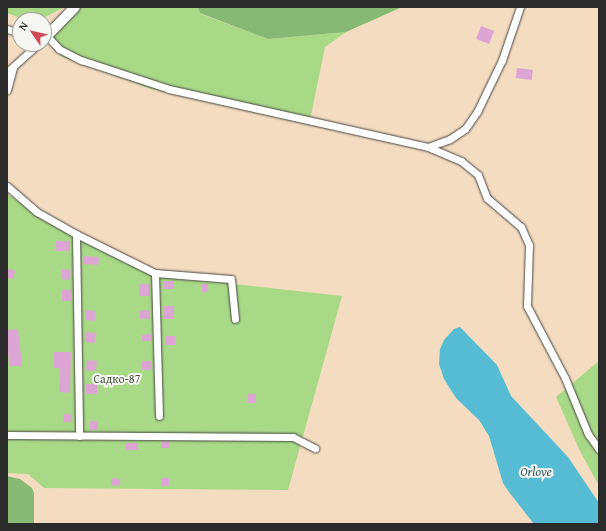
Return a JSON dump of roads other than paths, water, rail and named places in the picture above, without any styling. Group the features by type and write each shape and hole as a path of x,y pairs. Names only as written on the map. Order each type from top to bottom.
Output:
{"street":[{"path":"52,30 75,7"},
{"path":"428,147 450,139 465,129 477,112 502,60 520,7"},
{"path":"52,43 59,49 81,60 169,89 428,147 462,161 478,175 487,198 521,227 529,245 527,306 565,378 588,434 599,449"},
{"path":"7,72 29,52"},
{"path":"7,90 13,66"},
{"path":"7,186 37,212 76,234 155,273 231,279 235,319"},
{"path":"76,234 78,436"},
{"path":"155,273 159,416"},
{"path":"7,435 293,437 315,448"}],"water":[{"name":"Orlove","path":"460,327 497,365 511,396 568,457 599,503 599,524 534,524 509,492 503,483 489,436 479,420 456,398 444,379 439,364 440,349 444,340 454,329"}],"park label":[{"name":"Садко-87","path":"117,379"}]}
